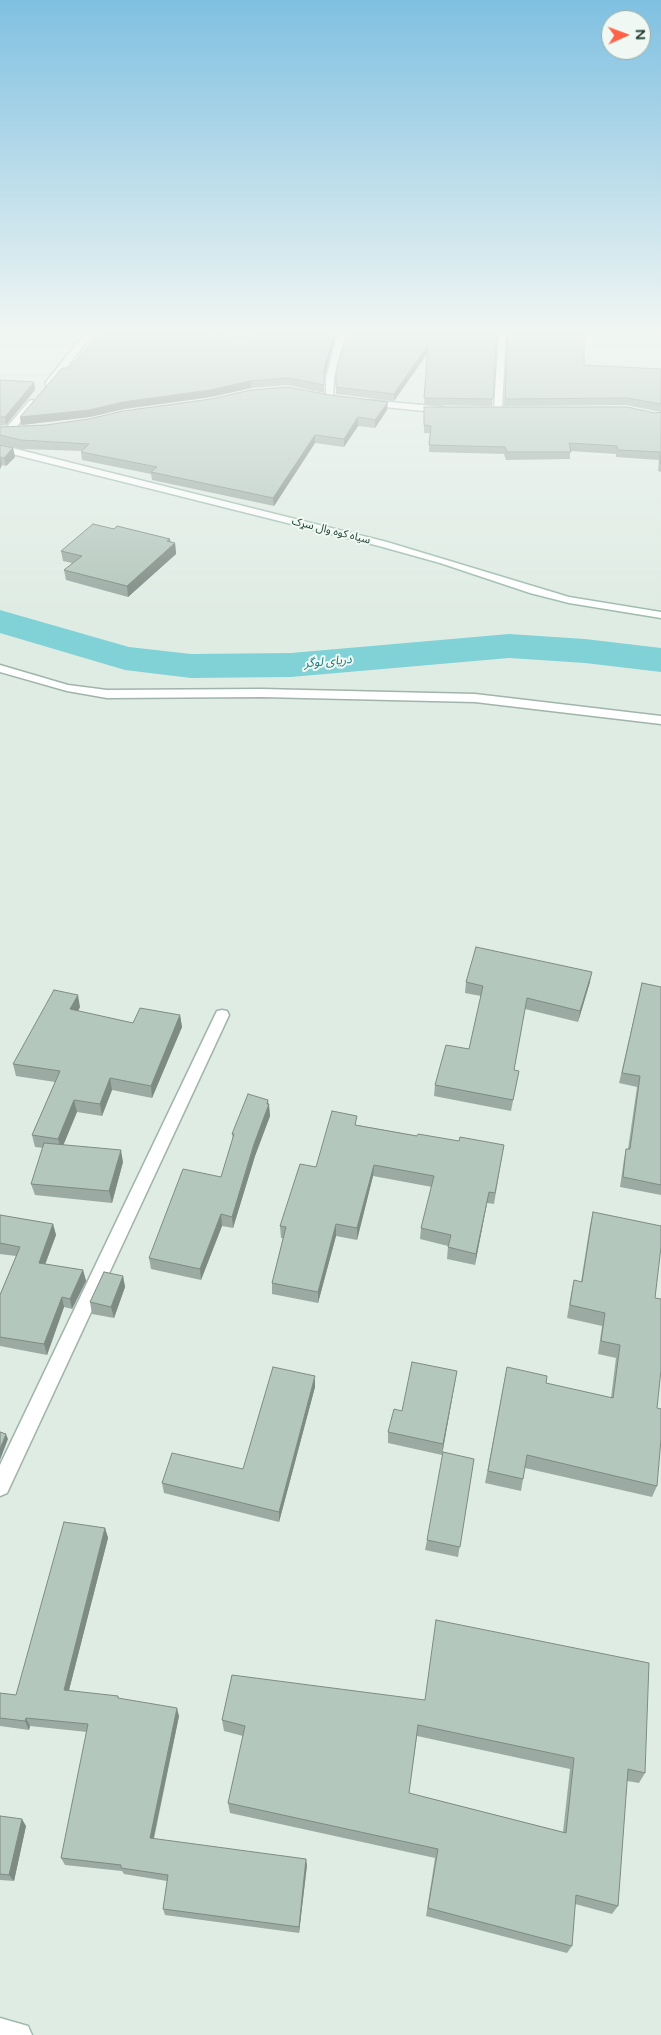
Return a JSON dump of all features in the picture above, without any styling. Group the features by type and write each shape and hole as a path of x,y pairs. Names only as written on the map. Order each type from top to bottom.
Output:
{"street":[{"path":"0,430 15,429 20,423"},
{"name":"سیاه کوه وال سړک","path":"0,448 382,544 560,598 602,607 661,615"},
{"path":"0,668 67,688 107,694 262,693 475,698 661,720"},
{"path":"0,1486 222,1015"},
{"path":"0,2031 20,2035"}],"building":[{"path":"61,423 354,423 344,439 315,435 273,498 151,472 157,467 81,452 89,444 21,440 0,435 0,427"},
{"path":"424,423 661,423 661,464 660,452 618,450 617,446 569,443 571,452 507,452 505,447 429,445 431,426 424,425"},
{"path":"0,445 13,448 4,458 0,458"},
{"path":"93,524 114,529 117,526 170,539 167,541 175,543 127,586 64,570 82,556 61,551"},
{"path":"476,947 592,972 580,1011 527,998 514,1070 519,1071 513,1100 435,1085 446,1045 469,1049 483,986 466,982"},
{"path":"642,983 661,987 661,1185 623,1177 626,1149 630,1149 640,1076 622,1073"},
{"path":"54,990 78,995 70,1009 133,1023 140,1008 180,1015 151,1086 110,1078 100,1104 74,1100 58,1139 32,1135 60,1071 13,1064"},
{"path":"248,1094 268,1100 267,1104 269,1104 254,1144 232,1217 221,1214 200,1269 149,1258 183,1169 221,1177 234,1134 232,1134"},
{"path":"332,1111 357,1116 355,1125 417,1136 418,1134 459,1141 460,1137 504,1145 495,1193 489,1192 476,1254 448,1247 451,1235 421,1228 434,1176 374,1165 357,1228 336,1224 318,1292 272,1283 286,1227 280,1226 300,1164 316,1167"},
{"path":"44,1143 121,1150 109,1191 31,1184"},
{"path":"593,1212 661,1226 661,1247 655,1298 661,1299 661,1370 657,1408 661,1409 661,1439 657,1486 527,1455 523,1479 488,1471 507,1367 547,1376 546,1383 613,1398 620,1345 601,1341 605,1313 570,1305 574,1280 582,1282"},
{"path":"0,1215 53,1224 39,1263 83,1270 70,1299 62,1297 44,1344 0,1337 0,1295 20,1247 0,1243"},
{"path":"104,1272 123,1276 111,1307 90,1302"},
{"path":"412,1362 457,1371 443,1444 388,1432 394,1409 402,1411"},
{"path":"273,1367 315,1376 279,1512 162,1483 172,1453 243,1469"},
{"path":"0,1432 6,1434 0,1449"},
{"path":"443,1452 474,1459 460,1547 427,1540"},
{"path":"64,1522 105,1528 64,1690 118,1696 118,1698 177,1708 150,1838 306,1859 299,1927 163,1909 168,1875 121,1868 121,1865 61,1858 88,1724 26,1718 25,1721 0,1718 0,1693 16,1695"},
{"path":"436,1620 649,1663 645,1773 628,1769 618,1906 576,1895 572,1946 428,1908 438,1849 228,1803 245,1726 222,1720 232,1675 425,1700","holes":["418,1725 574,1758 566,1833 409,1793"]},
{"path":"0,1816 22,1819 9,1875 0,1874"}],"waterway":[{"name":"دریای لوگر","path":"0,621 125,658 191,666 291,665 509,646 585,651 661,660"}]}
